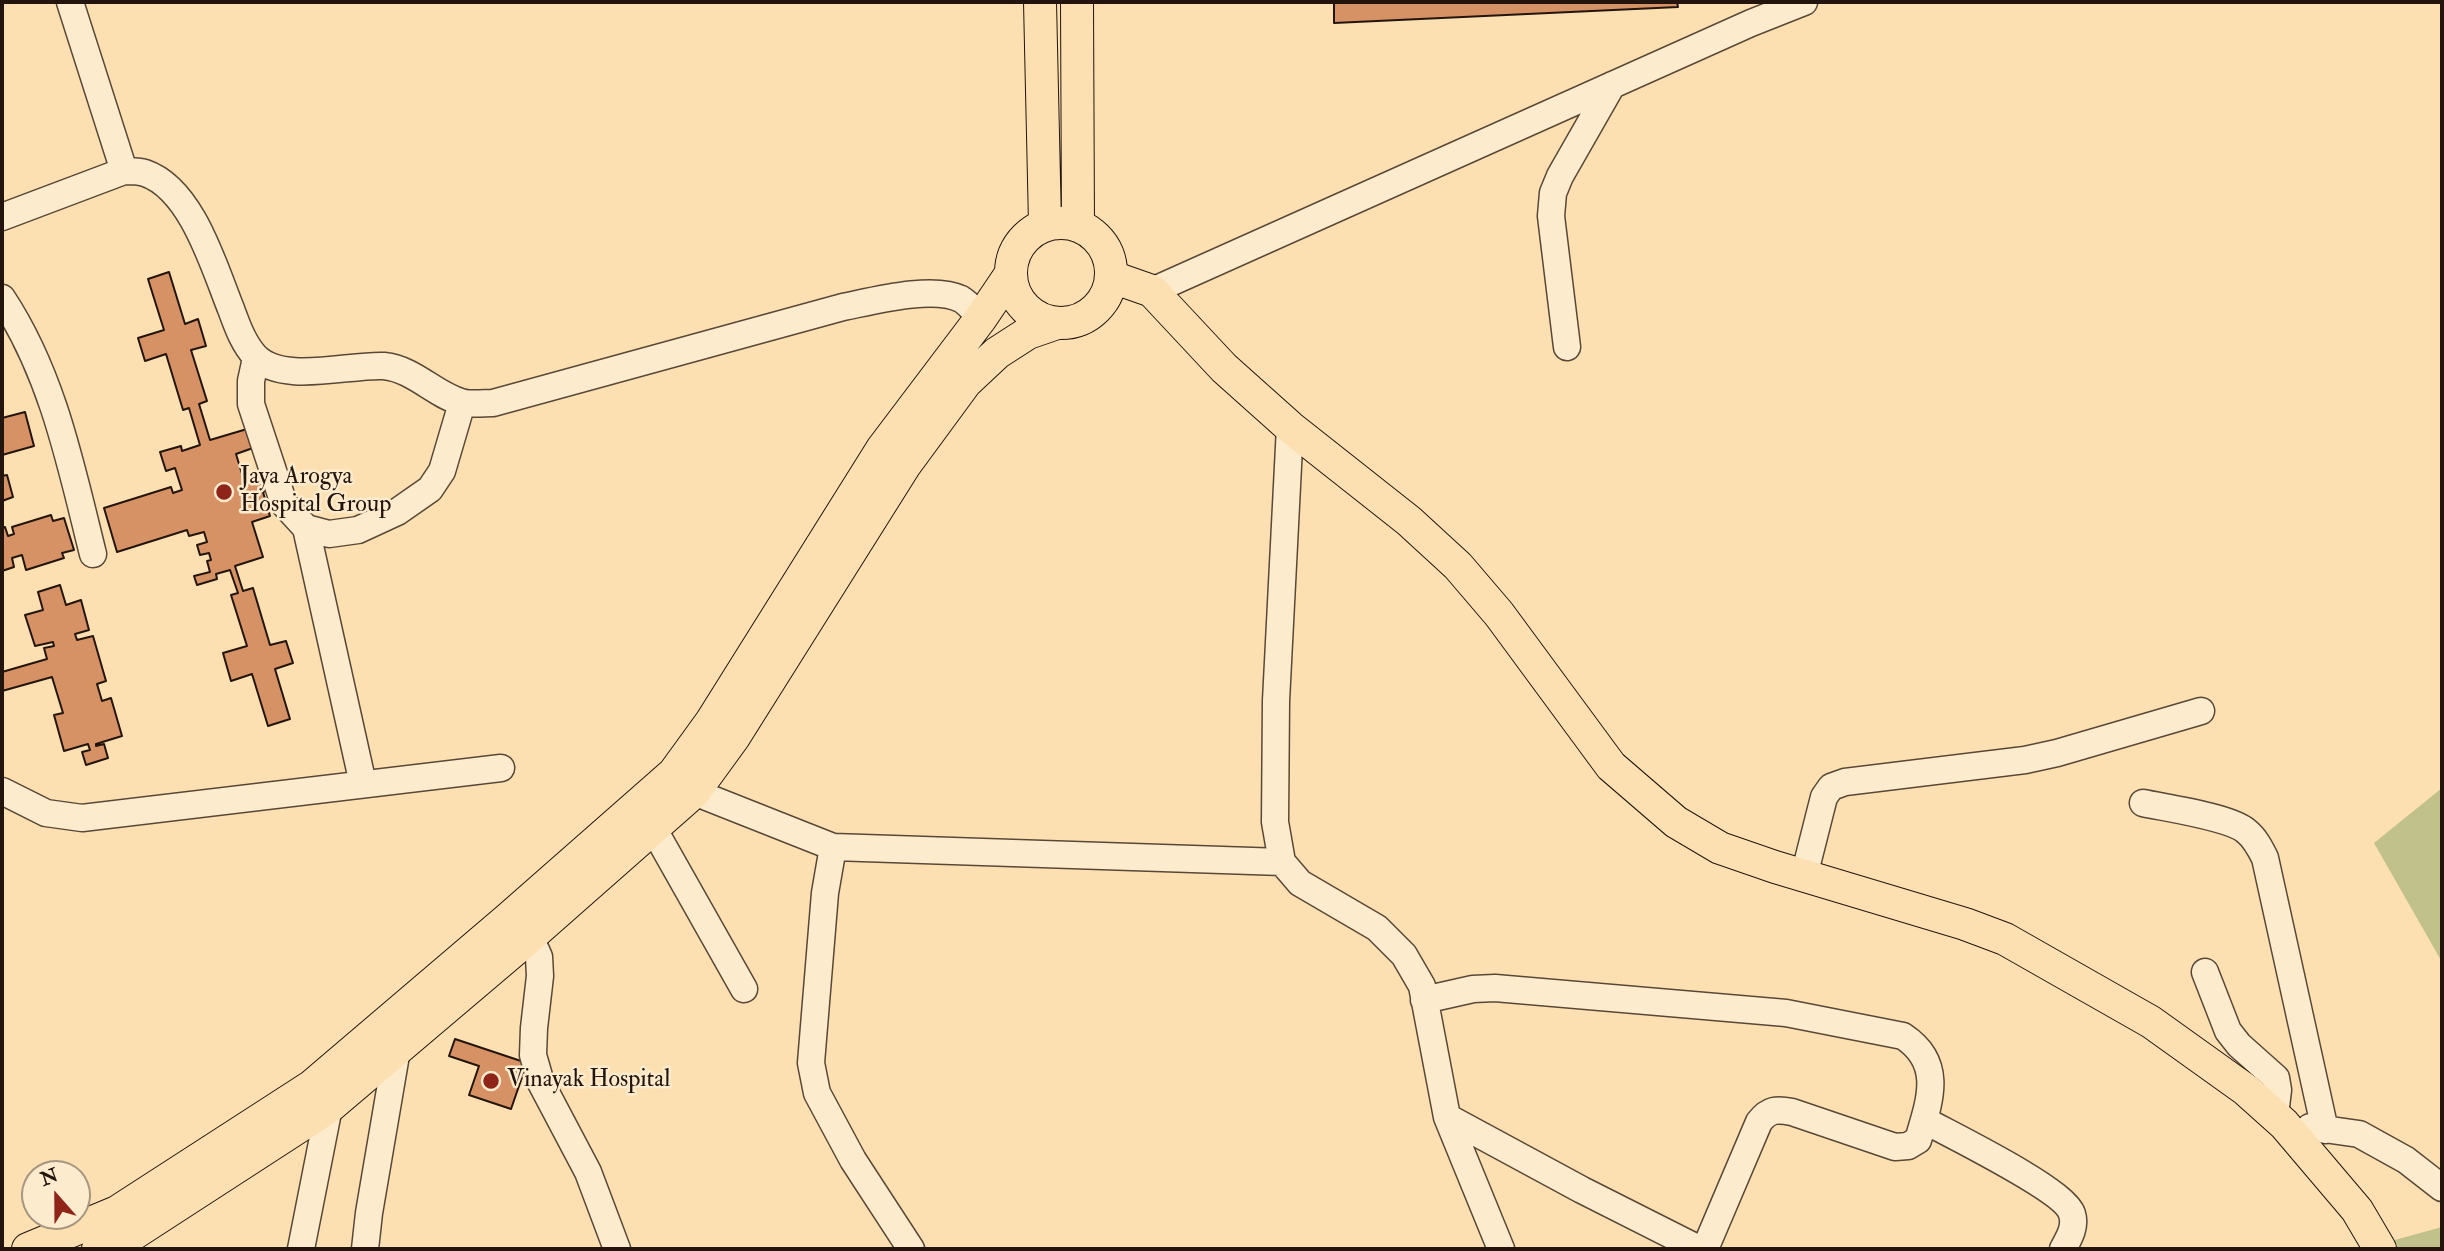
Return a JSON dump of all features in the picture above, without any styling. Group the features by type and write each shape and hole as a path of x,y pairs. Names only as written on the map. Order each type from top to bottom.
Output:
{"main road":[{"path":"1040,2 1045,224"},
{"path":"1077,2 1078,225"},
{"path":"99,1249 130,1236 321,1096 508,919 684,783 734,737 905,465 965,382 997,353 1028,332 1057,323 1076,321 1094,311 1106,296 1112,277 1110,260 1104,245 1093,232 1078,225 1045,224 1031,232 1019,244 1012,259 1010,275 1014,291 1022,305 1038,317 1057,323"},
{"path":"28,1249 117,1212 321,1096 397,1049 653,828 684,783 711,722 882,449 981,318 1010,275"},
{"path":"1112,277 1152,290 1224,368 1290,427 1409,521 1458,566 1499,614 1611,765 1676,822 1720,848 2005,939 2151,1022 2246,1090 2279,1119 2357,1210 2380,1249"}],"street":[{"path":"70,2 124,171"},
{"path":"1152,290 1804,2"},
{"path":"1567,347 1550,216 1553,193 1559,176 1612,85"},
{"path":"2,217 124,171 144,172 158,180 187,207 203,236 241,336 256,358 277,368 305,371 389,367 404,371 462,403 493,402 843,307 897,296 938,294 962,299 981,318"},
{"path":"2,298 25,335 39,366 61,428 93,554"},
{"path":"256,358 251,381 251,404 284,504 306,528 363,784"},
{"path":"306,528 329,534 358,530 397,512 430,489 442,471 462,403"},
{"path":"1290,427 1276,701 1275,822 1282,862 1300,883 1377,928 1404,955 1422,986 1447,1117 1502,1249"},
{"path":"1804,876 1824,797 1831,787 1845,782 2025,760 2201,711"},
{"path":"2,791 46,813 82,818 501,768"},
{"path":"684,783 833,847 1282,862"},
{"path":"2143,803 2244,828 2258,843 2265,858 2325,1129"},
{"path":"653,828 744,989"},
{"path":"833,847 825,893 811,1063 817,1093 853,1160 911,1249"},
{"path":"526,940 535,948 539,957 540,976 533,1055 538,1074 588,1172 617,1249"},
{"path":"2205,972 2228,1031 2239,1045 2276,1078 2279,1119 2359,1134 2384,1146 2442,1188"},
{"path":"1424,1000 1473,989 1515,989 1786,1013 1903,1036 1916,1045 1931,1070 1931,1089 1918,1140 1908,1146 1895,1147 1793,1112 1776,1109 1766,1113 1759,1122 1702,1249 1582,1190 1447,1117"},
{"path":"365,1249 397,1049"},
{"path":"301,1249 321,1096"},
{"path":"1924,1120 2044,1186 2064,1201 2072,1214 2073,1231 2063,1249"}],"green space":[{"path":"2442,788 2442,962 2374,843"},
{"path":"2442,1227 2442,1249 2362,1249"}],"building":[{"path":"1334,2 1677,2 1678,7 1334,23"},
{"path":"169,272 185,324 198,319 206,346 191,350 207,401 199,404 210,440 247,429 253,448 236,454 243,477 266,469 273,488 263,492 270,516 252,522 263,557 235,566 243,591 253,588 270,645 286,641 293,663 275,669 290,719 268,726 252,674 231,681 223,653 247,646 231,595 238,593 230,570 216,574 217,579 197,585 194,576 210,572 207,561 211,560 209,553 200,555 197,545 207,542 204,532 189,536 187,530 117,552 104,508 171,487 173,493 182,490 175,468 166,471 160,452 181,446 182,451 200,445 189,408 183,410 166,354 145,361 138,338 164,330 148,279"},
{"path":"25,412 34,446 2,455 2,418"},
{"path":"7,475 13,497 2,501 2,476"},
{"path":"51,515 53,521 64,518 74,550 62,553 64,558 26,570 22,555 12,558 14,567 2,571 2,528 5,527 8,536 14,534 12,527"},
{"path":"60,585 66,605 81,600 89,630 75,634 77,640 93,636 106,681 97,684 102,701 111,698 122,736 96,744 104,744 108,758 86,765 82,752 90,750 88,744 64,751 54,715 63,713 52,677 2,691 2,672 47,659 44,648 54,646 53,642 35,646 25,615 43,610 38,592"},
{"path":"455,1039 527,1063 511,1109 469,1095 479,1066 449,1056"}],"place":[{"name":"Jaya Arogya Hospital Group","path":"224,492"},
{"name":"Vinayak Hospital","path":"491,1081"}]}
